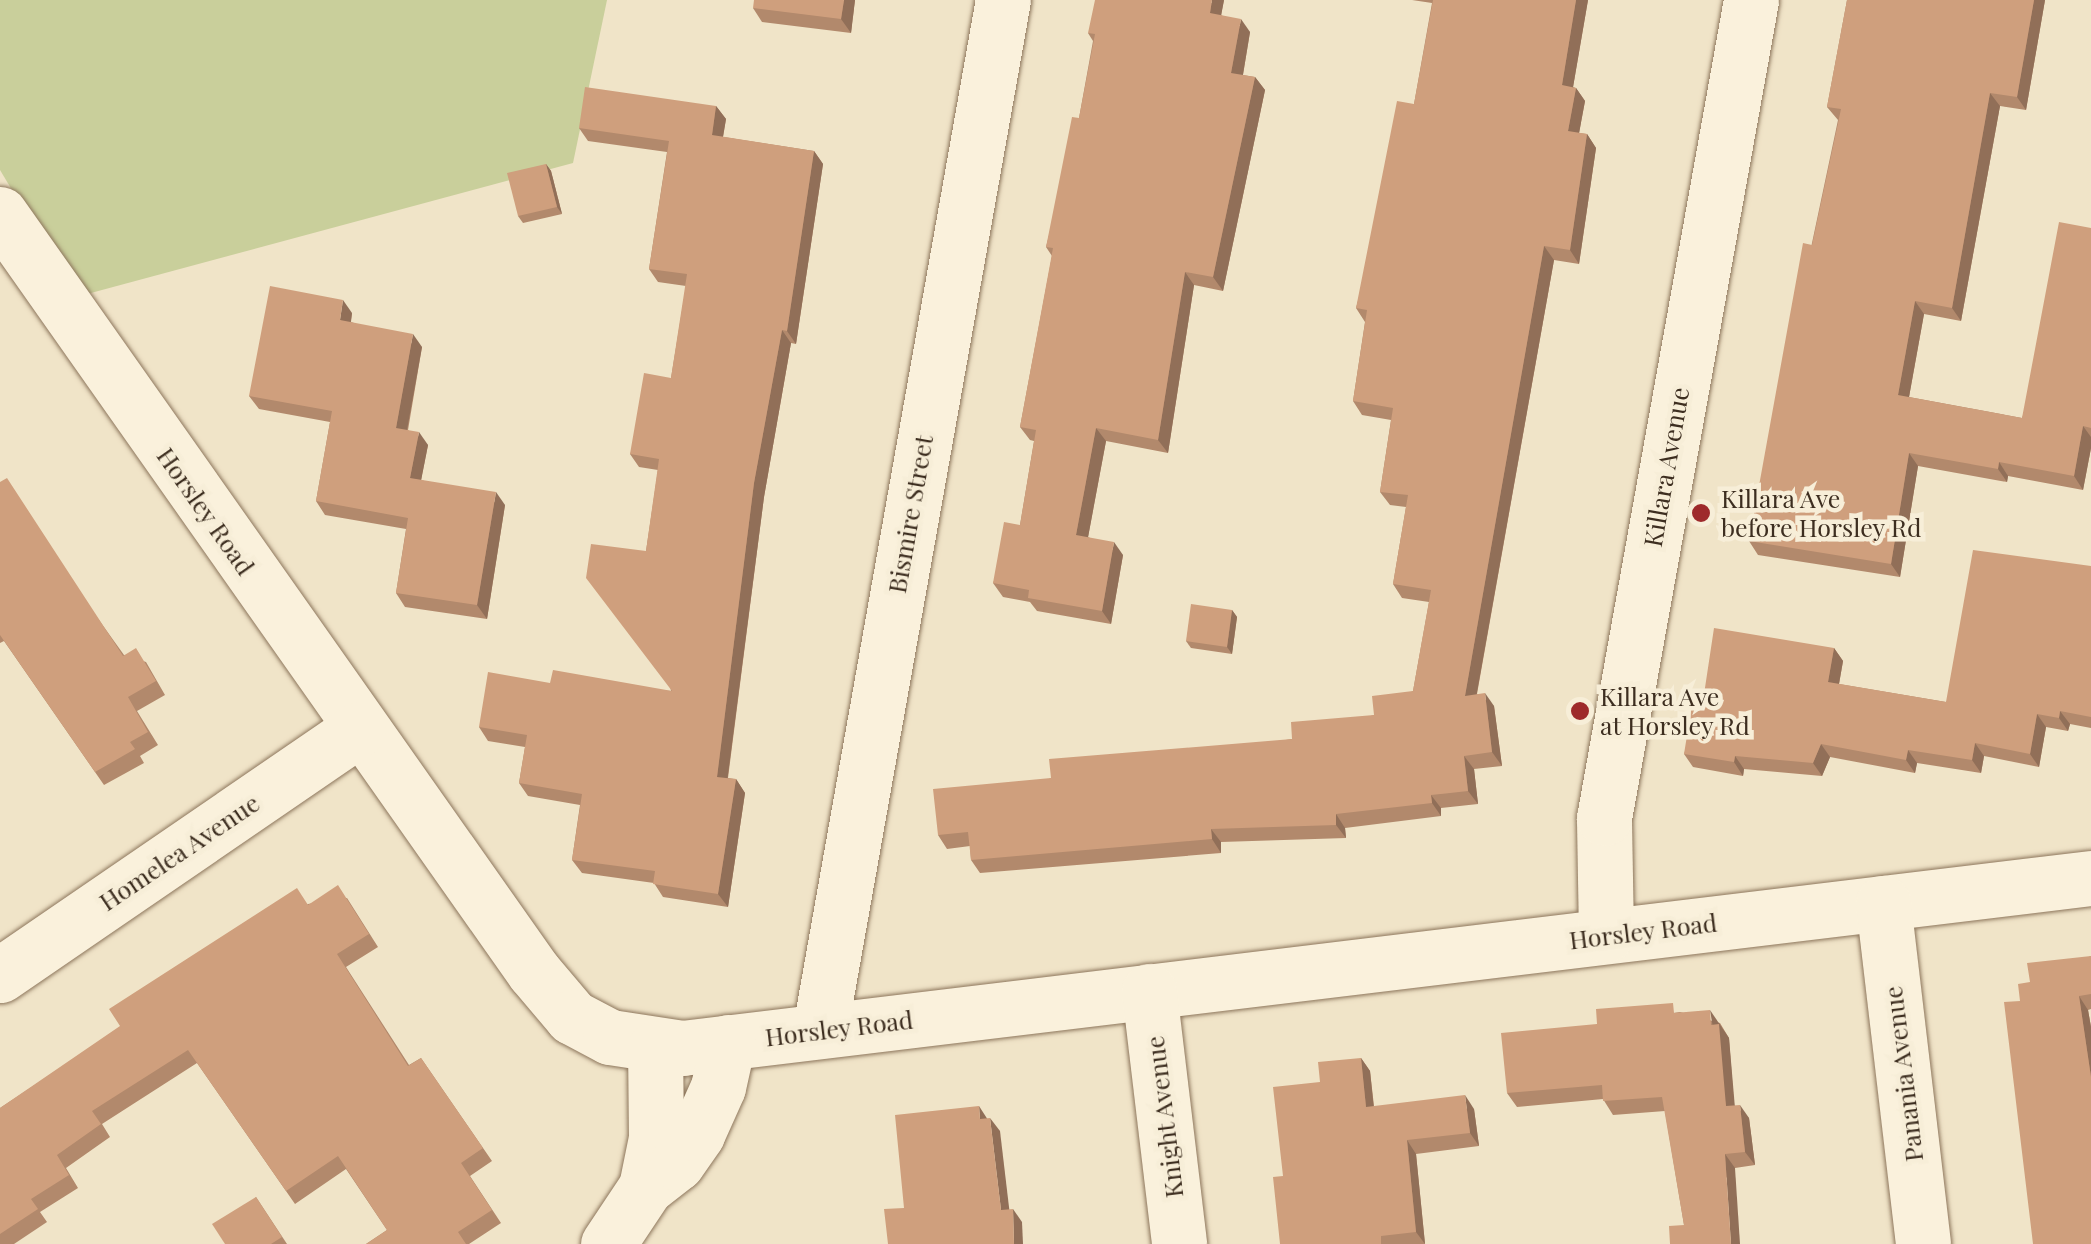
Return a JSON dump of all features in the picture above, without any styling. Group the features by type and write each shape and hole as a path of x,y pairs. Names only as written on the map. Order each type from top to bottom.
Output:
{"street":[{"name":"Bismire Street","path":"820,1029 1004,0"},
{"name":"Killara Avenue","path":"1606,935 1604,818 1751,0"},
{"name":"Horsley Road","path":"0,214 358,730 572,1017 610,1037 655,1048 728,1042 2091,878"},
{"name":"Homelea Avenue","path":"0,975 358,730"},
{"name":"Panania Avenue","path":"1883,903 1924,1244"},
{"name":"Knight Avenue","path":"1149,991 1179,1244"},
{"path":"608,1244 646,1188 677,1163 696,1134 718,1087 728,1042"},
{"path":"646,1188 656,1138 655,1048"}],"green space":[{"path":"0,0 607,0 573,163 76,297 0,170"}],"building":[{"path":"754,0 844,0 841,19 753,8"},
{"path":"1095,0 1212,0 1210,13 1241,19 1231,73 1255,77 1213,277 1185,272 1158,440 1096,428 1076,535 1114,542 1102,611 1028,598 1029,590 993,583 1004,522 1020,525 1036,430 1020,427 1053,248 1046,247 1072,117 1079,118 1095,34 1088,33"},
{"path":"1433,0 1576,0 1562,85 1576,88 1568,131 1587,134 1570,250 1544,246 1465,696 1485,693 1492,752 1464,756 1468,791 1431,795 1432,803 1336,814 1336,825 1211,829 1212,839 971,860 968,832 938,835 933,789 1051,778 1049,759 1292,739 1291,722 1374,715 1372,696 1413,691 1431,590 1393,584 1408,495 1380,492 1393,408 1353,401 1367,310 1356,308 1397,101 1414,104"},
{"path":"1847,0 2034,0 2017,97 1990,93 1952,308 1915,301 1898,395 2022,418 2059,222 2091,228 2091,428 2083,426 2074,476 1999,462 1998,469 1909,453 1891,564 1749,541 1803,243 1812,245 1841,109 1827,107"},
{"path":"585,87 716,106 712,135 814,151 787,331 782,330 754,483 717,777 736,779 718,894 653,884 655,871 572,860 582,794 519,783 527,735 479,727 488,672 550,683 553,670 672,691 586,578 591,544 646,551 659,459 630,454 644,373 671,378 687,274 649,269 669,141 579,128"},
{"path":"546,164 557,207 518,216 507,173"},
{"path":"270,286 343,300 340,320 413,334 396,428 419,432 410,478 496,492 477,605 396,593 408,518 316,501 332,411 249,396"},
{"path":"7,478 123,656 136,648 156,681 128,697 148,732 130,742 135,749 95,772 0,635 0,482"},
{"path":"1973,550 2091,566 2091,717 2060,711 2059,718 2037,714 2030,754 1975,743 1972,760 1908,750 1906,760 1821,744 1813,763 1735,756 1734,762 1684,754 1693,699 1703,701 1714,628 1834,648 1828,682 1946,702"},
{"path":"1191,604 1232,610 1227,647 1186,641"},
{"path":"338,885 369,934 337,954 408,1066 421,1058 483,1148 461,1163 492,1210 458,1232 466,1244 366,1244 387,1230 338,1156 286,1191 188,1050 92,1111 101,1124 57,1155 69,1175 31,1199 38,1209 0,1234 0,1108 120,1026 109,1009 297,888 308,905"},
{"path":"2091,956 2091,994 2079,996 2091,1077 2091,1244 2033,1244 2004,1002 2020,1001 2018,984 2030,982 2027,963"},
{"path":"1673,1003 1674,1013 1710,1010 1711,1025 1719,1024 1726,1106 1740,1105 1745,1152 1725,1154 1731,1244 1670,1244 1669,1226 1684,1225 1662,1097 1603,1101 1602,1085 1507,1093 1501,1033 1597,1024 1596,1009"},
{"path":"1361,1058 1366,1107 1465,1095 1470,1133 1407,1140 1416,1232 1381,1236 1381,1244 1280,1244 1273,1177 1283,1176 1273,1087 1320,1082 1318,1062"},
{"path":"979,1106 980,1119 990,1118 1001,1210 1013,1209 1014,1244 888,1244 884,1209 904,1208 895,1115"},
{"path":"256,1197 282,1237 271,1244 225,1244 212,1224"}],"place":[{"name":"Killara Ave before Horsley Rd","path":"1701,513"},
{"name":"Killara Ave at Horsley Rd","path":"1580,711"}]}
